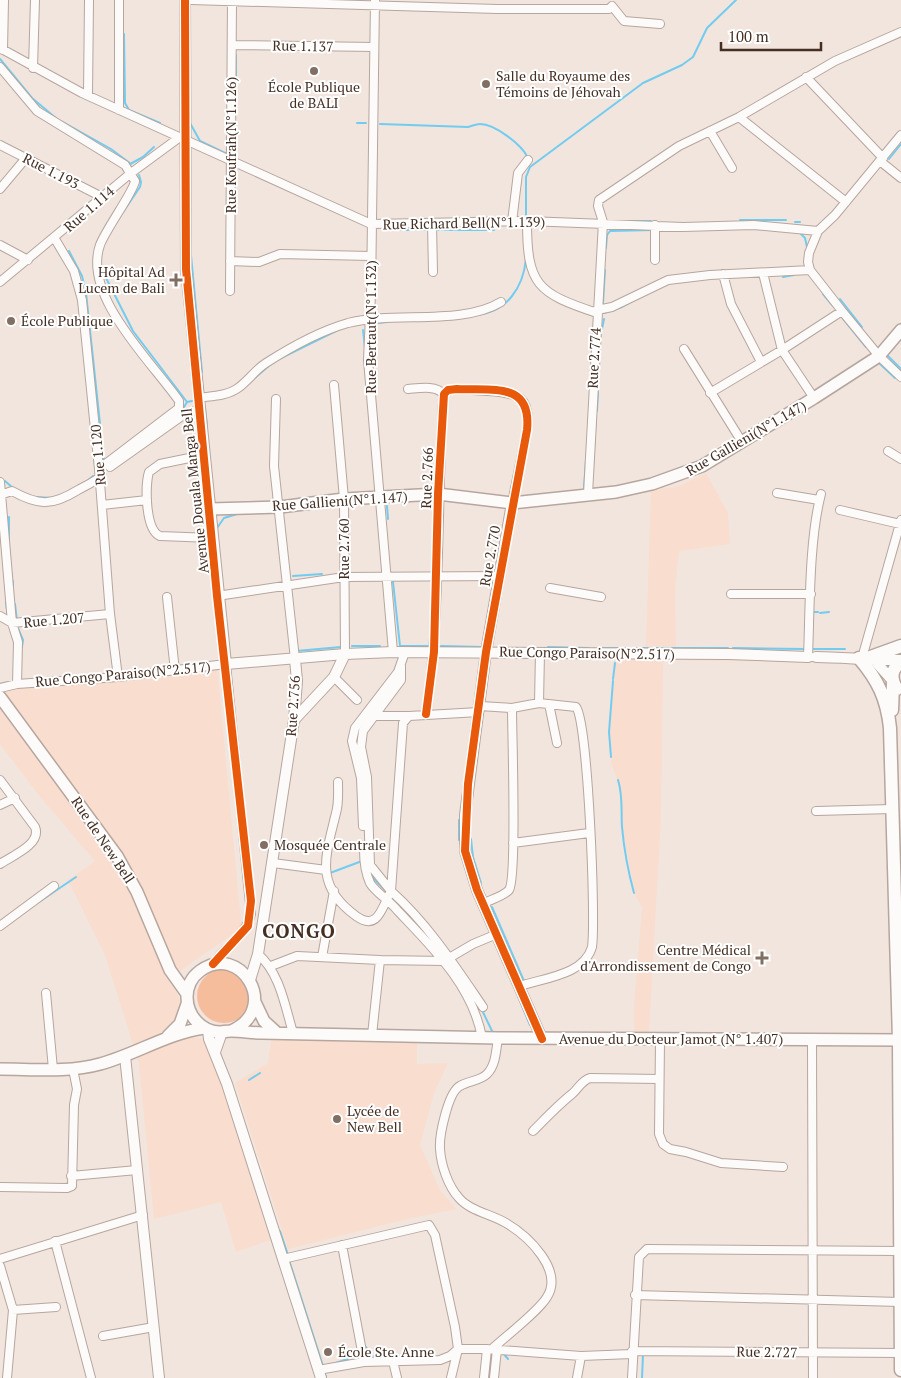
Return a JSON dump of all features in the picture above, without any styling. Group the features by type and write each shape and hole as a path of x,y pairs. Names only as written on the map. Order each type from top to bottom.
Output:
{"main road":[{"name":"Rue Gallieni(N°1.147)","path":"210,509 280,507 344,499 438,494 512,503 616,492 682,475 702,466 742,442 879,356 901,330"},
{"path":"901,646 865,659 887,705 890,728 892,809 898,856 901,1370"},
{"path":"890,728 895,685 894,668 901,661"},
{"name":"Rue de New Bell","path":"0,697 117,856 137,892 172,975 187,999"},
{"path":"0,1069 74,1069 102,1064 125,1056 168,1036 206,1029 227,1031 247,1020 255,994 250,980 238,968 221,963 205,967 192,978 180,1024 168,1036"},
{"path":"187,999 193,1018 206,1029"},
{"path":"254,1002 264,1021 277,1033"},
{"name":"Avenue du Docteur Jamot (N° 1.407)","path":"227,1031 542,1039 900,1040"}],"street":[{"path":"2,49 4,0"},
{"path":"33,68 35,0"},
{"path":"88,96 89,0"},
{"path":"119,0 119,110"},
{"name":"Avenue Douala Manga Bell","path":"185,0 182,138 185,256 251,914 248,926 242,936 224,951 213,964"},
{"path":"191,0 441,4 519,9 609,9 612,3 624,20 660,24"},
{"name":"Rue Koufrah(N°1.126)","path":"230,290 232,0"},
{"path":"519,9 520,0"},
{"name":"Rue Bertaut(N°1.132)","path":"375,3 369,376 393,652"},
{"name":"Rue 2.774","path":"588,494 597,311 604,222 598,206 599,200 679,146 739,117 806,77 868,45 901,32"},
{"name":"Rue 1.137","path":"232,45 374,47"},
{"name":"Rue Richard Bell(N°1.139)","path":"2,49 33,68 88,96 231,159 370,224 527,221 604,222 655,225 754,225 818,231"},
{"path":"0,67 37,111 114,158 131,173 135,185 116,214 100,245 97,263 102,288 115,316 180,404 175,413 166,421 67,498 57,501 32,502 12,491 1,494"},
{"path":"806,77 881,159 901,178"},
{"path":"739,117 846,202"},
{"path":"710,131 732,168"},
{"path":"901,135 846,202 818,231 809,254 810,270 879,356 901,377"},
{"name":"Rue 1.114","path":"0,282 55,239 131,173 182,138"},
{"name":"Rue 1.193","path":"0,145 102,197"},
{"path":"0,189 26,158"},
{"path":"512,222 518,173 528,160"},
{"path":"527,221 528,257 538,281 553,296 597,311 612,307 668,280 723,274 810,270"},
{"path":"432,224 433,272"},
{"path":"655,225 655,260"},
{"name":"Rue 1.120","path":"55,239 66,255 79,288 100,473 110,614 118,677"},
{"path":"0,245 28,260"},
{"path":"230,261 259,262 280,254 371,256"},
{"path":"763,273 782,350 814,398"},
{"path":"723,274 731,304 761,362"},
{"path":"198,398 232,392 264,364 304,341 342,325 369,318 471,313 490,309 501,302"},
{"path":"710,393 842,311"},
{"path":"684,349 742,442"},
{"name":"Rue 2.760","path":"334,385 344,499 345,654"},
{"path":"408,389 432,388 439,389 444,394"},
{"name":"Rue 2.770","path":"444,394 448,390 456,389 512,392 526,406 528,419 486,652 468,784 464,835 469,868 482,904 542,1039"},
{"name":"Rue 2.766","path":"426,714 434,652 438,494 444,394"},
{"name":"Rue 2.756","path":"250,980 258,954 294,720 297,681 274,457 276,399"},
{"path":"100,473 182,416 199,408"},
{"path":"888,450 901,459"},
{"path":"204,454 160,464 152,469 148,474 147,500 150,524 156,535 212,538"},
{"path":"0,482 12,624 18,638 17,684"},
{"path":"777,493 820,497 811,594 812,657"},
{"path":"102,505 147,500"},
{"path":"840,510 900,522 865,659 895,685"},
{"path":"218,596 344,578 436,575 499,576"},
{"path":"550,588 601,597"},
{"path":"731,594 811,594"},
{"path":"167,597 175,671"},
{"name":"Rue 1.207","path":"0,616 12,624 110,614"},
{"name":"Rue Congo Paraiso(N°2.517)","path":"0,688 17,684 118,677 226,664 393,652 540,652 812,657 901,661"},
{"path":"389,895 370,865 368,854 368,798 361,747 363,731 401,680 401,666 405,652"},
{"path":"539,703 540,652"},
{"path":"294,720 334,677 345,654"},
{"path":"401,666 355,728 352,741 361,778 364,865 371,885 389,895 416,916 483,1007"},
{"path":"334,677 357,700"},
{"path":"373,716 409,716 479,709 512,708 539,703 576,707 581,715 587,757 593,941 590,953 580,966 520,986"},
{"path":"549,704 557,743"},
{"path":"482,904 507,892 511,887 514,843 512,708"},
{"path":"338,782 337,811 326,850 326,870 334,891 348,910 363,921 374,921 389,895 397,823 402,730 405,719 409,716"},
{"path":"0,780 37,830 33,842 0,864"},
{"path":"0,805 15,798"},
{"path":"816,811 892,809"},
{"path":"514,843 589,833"},
{"path":"272,863 326,870"},
{"path":"0,926 54,886"},
{"path":"322,957 334,891"},
{"path":"271,966 290,957 380,960 447,959 496,934"},
{"path":"258,954 271,966 293,1034"},
{"path":"447,959 492,1038 493,1065 487,1074 458,1086 452,1094 444,1120 440,1150 448,1182 460,1199 506,1223 529,1240 550,1270 552,1287 546,1299 492,1349 484,1378"},
{"path":"372,1035 380,960"},
{"path":"46,993 53,1069"},
{"path":"206,1029 320,1374 364,1362 440,1360 458,1350"},
{"path":"215,1052 227,1031"},
{"path":"660,1040 659,1134 663,1144 670,1149 721,1163 782,1167"},
{"path":"812,1040 813,1378"},
{"path":"125,1056 159,1378"},
{"path":"0,1187 68,1188 72,1186 74,1105 77,1091 74,1069"},
{"path":"533,1131 563,1099 590,1078 659,1079"},
{"path":"71,1176 137,1170"},
{"path":"0,1259 143,1215"},
{"path":"283,1259 426,1225 432,1227 455,1327 458,1350 450,1378"},
{"path":"55,1242 91,1378"},
{"path":"342,1245 364,1362"},
{"path":"632,1378 632,1352 639,1257 646,1249 901,1251"},
{"path":"0,1266 13,1310 7,1378"},
{"path":"636,1295 900,1302"},
{"path":"13,1310 56,1307"},
{"path":"103,1336 154,1327"},
{"path":"492,1349 494,1378"},
{"name":"Rue 2.727","path":"458,1350 492,1349 580,1356 632,1352 901,1353"},
{"path":"577,1378 580,1356"},
{"path":"393,1361 397,1378"}],"shaded area":[{"path":"706,473 728,513 730,544 679,551 675,587 676,649 802,651 801,662 669,660 663,662 661,817 649,1032 634,1032 634,1007 642,907 635,895 623,832 620,787 611,763 609,729 614,659 497,657 646,648 651,490 677,487"},
{"path":"217,666 241,923 239,929 178,972 173,980 185,1017 189,1038 207,1038 270,1240 236,1252 221,1202 154,1219 139,1064 105,955 68,880 95,861 41,798 0,744 0,687"},
{"path":"219,969 229,969 239,973 247,981 251,996 247,1011 239,1019 229,1023 219,1023 209,1019 201,1011 197,1001 197,991 201,981 209,973"},
{"name":"Lycée de New Bell","path":"272,1034 417,1038 417,1064 448,1063 434,1093 420,1145 440,1190 456,1209 403,1220 288,1249 235,1083 268,1063"}],"waterway":[{"path":"526,218 526,177 530,167 643,83 682,65 693,57 707,28 736,0"},
{"path":"228,8 228,104"},
{"path":"124,34 125,103 129,110 160,123"},
{"path":"236,55 236,91"},
{"path":"0,59 32,98 57,119"},
{"path":"61,121 111,149 131,164"},
{"path":"190,123 200,141 227,154 228,152"},
{"path":"357,123 366,123"},
{"path":"380,124 468,127 478,124 486,125 507,136 520,147 528,158"},
{"path":"889,159 901,144"},
{"path":"132,163 143,157 154,147"},
{"path":"115,224 140,187 139,175"},
{"path":"740,220 786,220"},
{"path":"620,221 651,221"},
{"path":"795,222 800,222"},
{"path":"398,230 430,230"},
{"path":"435,230 494,230"},
{"path":"606,248 607,235 610,231 653,230"},
{"path":"799,232 805,238 807,247"},
{"path":"69,251 82,276 86,293 104,461"},
{"path":"191,255 202,372"},
{"path":"476,315 496,309 512,297 521,280 526,259"},
{"path":"101,268 133,331 187,402"},
{"path":"603,303 605,270"},
{"path":"783,277 794,275"},
{"path":"823,294 833,306"},
{"path":"840,299 862,327"},
{"path":"604,313 631,302"},
{"path":"841,316 866,347"},
{"path":"602,329 604,319"},
{"path":"377,323 387,322"},
{"path":"279,359 340,329"},
{"path":"363,330 365,348"},
{"path":"901,339 887,355 901,369"},
{"path":"600,347 600,355"},
{"path":"879,363 895,378"},
{"path":"250,382 271,364"},
{"path":"599,364 599,380"},
{"path":"597,411 598,392"},
{"path":"187,402 192,401"},
{"path":"181,412 187,402"},
{"path":"205,409 207,425"},
{"path":"593,466 596,415"},
{"path":"200,459 207,537"},
{"path":"584,487 586,460"},
{"path":"86,482 93,476"},
{"path":"5,481 13,488"},
{"path":"35,497 53,498"},
{"path":"297,499 304,498"},
{"path":"387,506 388,519"},
{"path":"217,528 224,518 237,514"},
{"path":"9,517 9,541"},
{"path":"11,572 12,579"},
{"path":"293,576 322,574"},
{"path":"13,581 13,587"},
{"path":"393,582 400,646 429,646"},
{"path":"6,602 8,617"},
{"path":"15,604 17,621"},
{"path":"812,612 818,612"},
{"path":"820,613 829,612"},
{"path":"17,626 23,640 22,647"},
{"path":"352,646 380,646"},
{"path":"441,646 483,647"},
{"path":"296,651 341,647"},
{"path":"548,647 588,648"},
{"path":"599,648 728,648"},
{"path":"733,648 805,649"},
{"path":"810,649 845,649"},
{"path":"613,679 615,663"},
{"path":"611,757 609,732 613,681"},
{"path":"618,780 624,844 634,893"},
{"path":"459,820 459,840"},
{"path":"471,839 473,857 481,883"},
{"path":"330,873 362,861"},
{"path":"372,873 374,879 387,892"},
{"path":"39,902 76,877"},
{"path":"390,896 430,938"},
{"path":"492,907 524,981"},
{"path":"518,996 530,1025"},
{"path":"481,1008 493,1033"},
{"path":"249,1080 260,1073"},
{"path":"280,1231 288,1255"},
{"path":"289,1260 323,1366"},
{"path":"366,1347 372,1356 407,1356"},
{"path":"489,1378 492,1352"},
{"path":"503,1353 508,1359"},
{"path":"333,1364 359,1355"},
{"path":"642,1378 643,1355"}],"cycle path":[{"path":"185,0 186,269 217,596 251,901 248,926 213,964"},
{"path":"426,714 434,652 438,494 444,394 448,390 457,389 507,392 516,396 523,403 527,414 527,430 486,652 468,784 465,851 477,890 542,1039"}],"place":[{"name":"École Publique de BALI","path":"314,71"},
{"name":"Salle du Royaume des Témoins de Jéhovah","path":"486,84"},
{"name":"Hôpital Ad Lucem de Bali","path":"176,280"},
{"name":"École Publique","path":"11,321"},
{"name":"Mosquée Centrale","path":"264,845"},
{"name":"Centre Médical d'Arrondissement de Congo","path":"762,958"},
{"name":"Lycée de New Bell","path":"337,1119"},
{"name":"École Ste. Anne","path":"328,1352"}],"district":[{"name":"CONGO","path":"299,931"}]}
